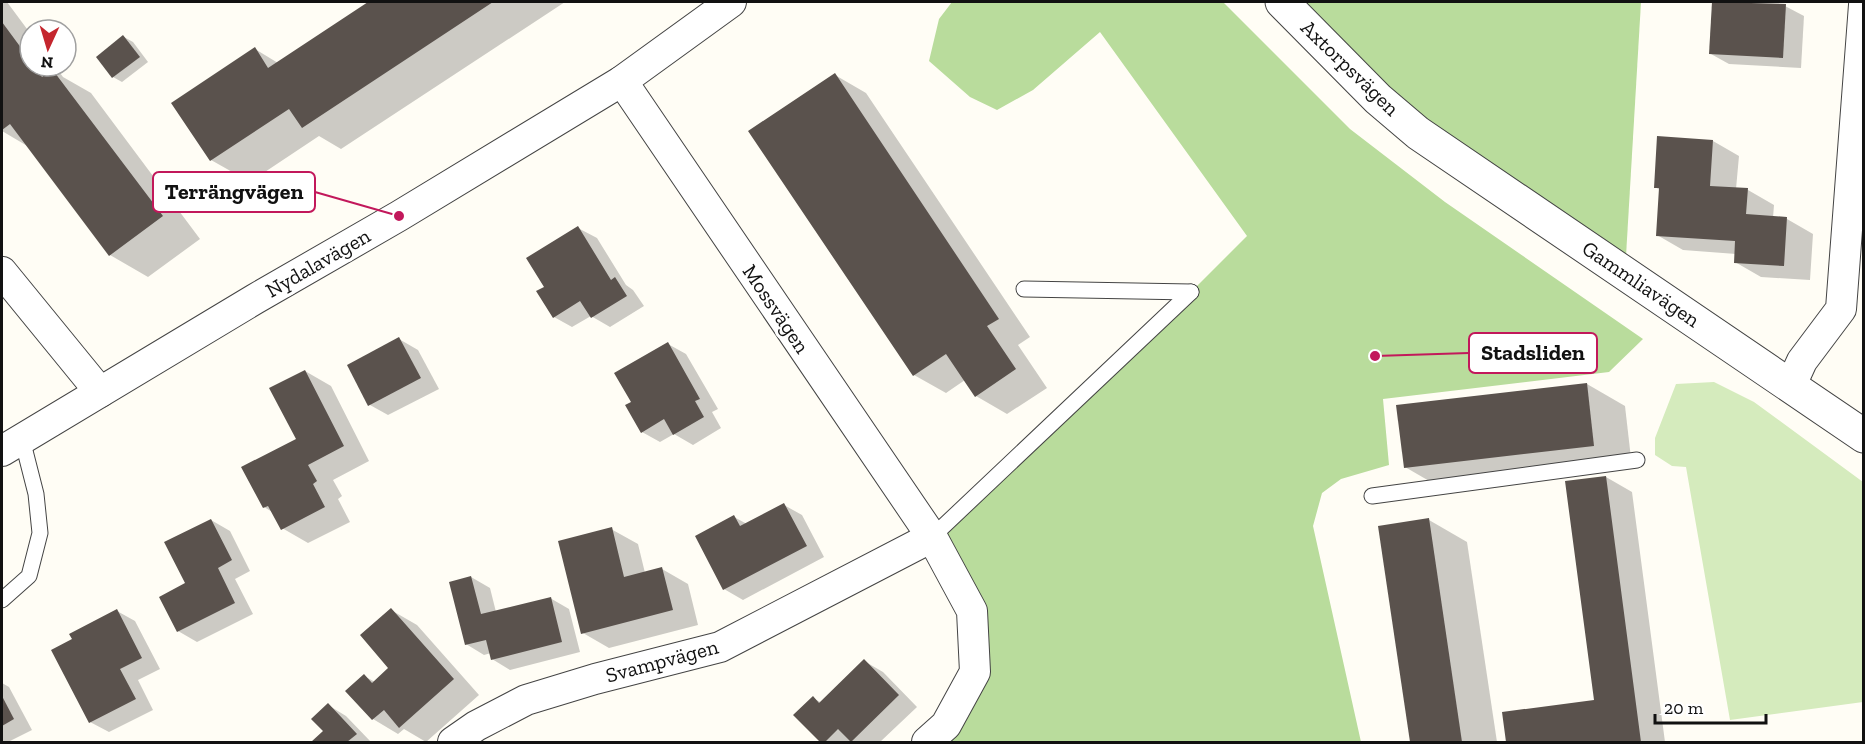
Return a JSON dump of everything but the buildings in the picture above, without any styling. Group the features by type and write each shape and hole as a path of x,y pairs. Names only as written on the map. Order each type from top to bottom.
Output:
{"street":[{"name":"Nydalavägen","path":"12,445 622,81 730,2"},
{"name":"Axtorpsvägen","path":"1282,2 1378,99 1418,132"},
{"path":"1791,385 1802,361 1841,309 1863,4"},
{"name":"Mossvägen","path":"622,81 932,537 972,611 975,672 946,725 927,742"},
{"name":"Gammliavägen","path":"1418,132 1863,436"},
{"path":"2,272 100,392"},
{"name":"Svampvägen","path":"453,742 476,726 526,700 595,679 720,647 932,537"}],"lane":[{"path":"932,537 1191,292 1024,289"},
{"name":"Nydalavägen","path":"2,600 29,576 40,532 36,494 12,445"},
{"path":"1372,496 1637,460"}],"green space":[{"path":"952,2 1223,2 1350,129 1445,202 1643,339 1609,372 1383,399 1389,465 1341,479 1322,493 1313,526 1361,742 927,742 975,672 972,611 932,537 1247,236 1100,32 1033,90 997,110 970,97 929,61 939,19"},
{"path":"1282,2 1641,2 1625,273 1466,164"},
{"path":"1714,382 1754,402 1863,482 1863,702 1730,720 1686,467 1672,466 1655,455 1655,438 1676,384"}],"place":[{"name":"Terrängvägen","path":"399,216"},
{"name":"Stadsliden","path":"1375,356"}]}
